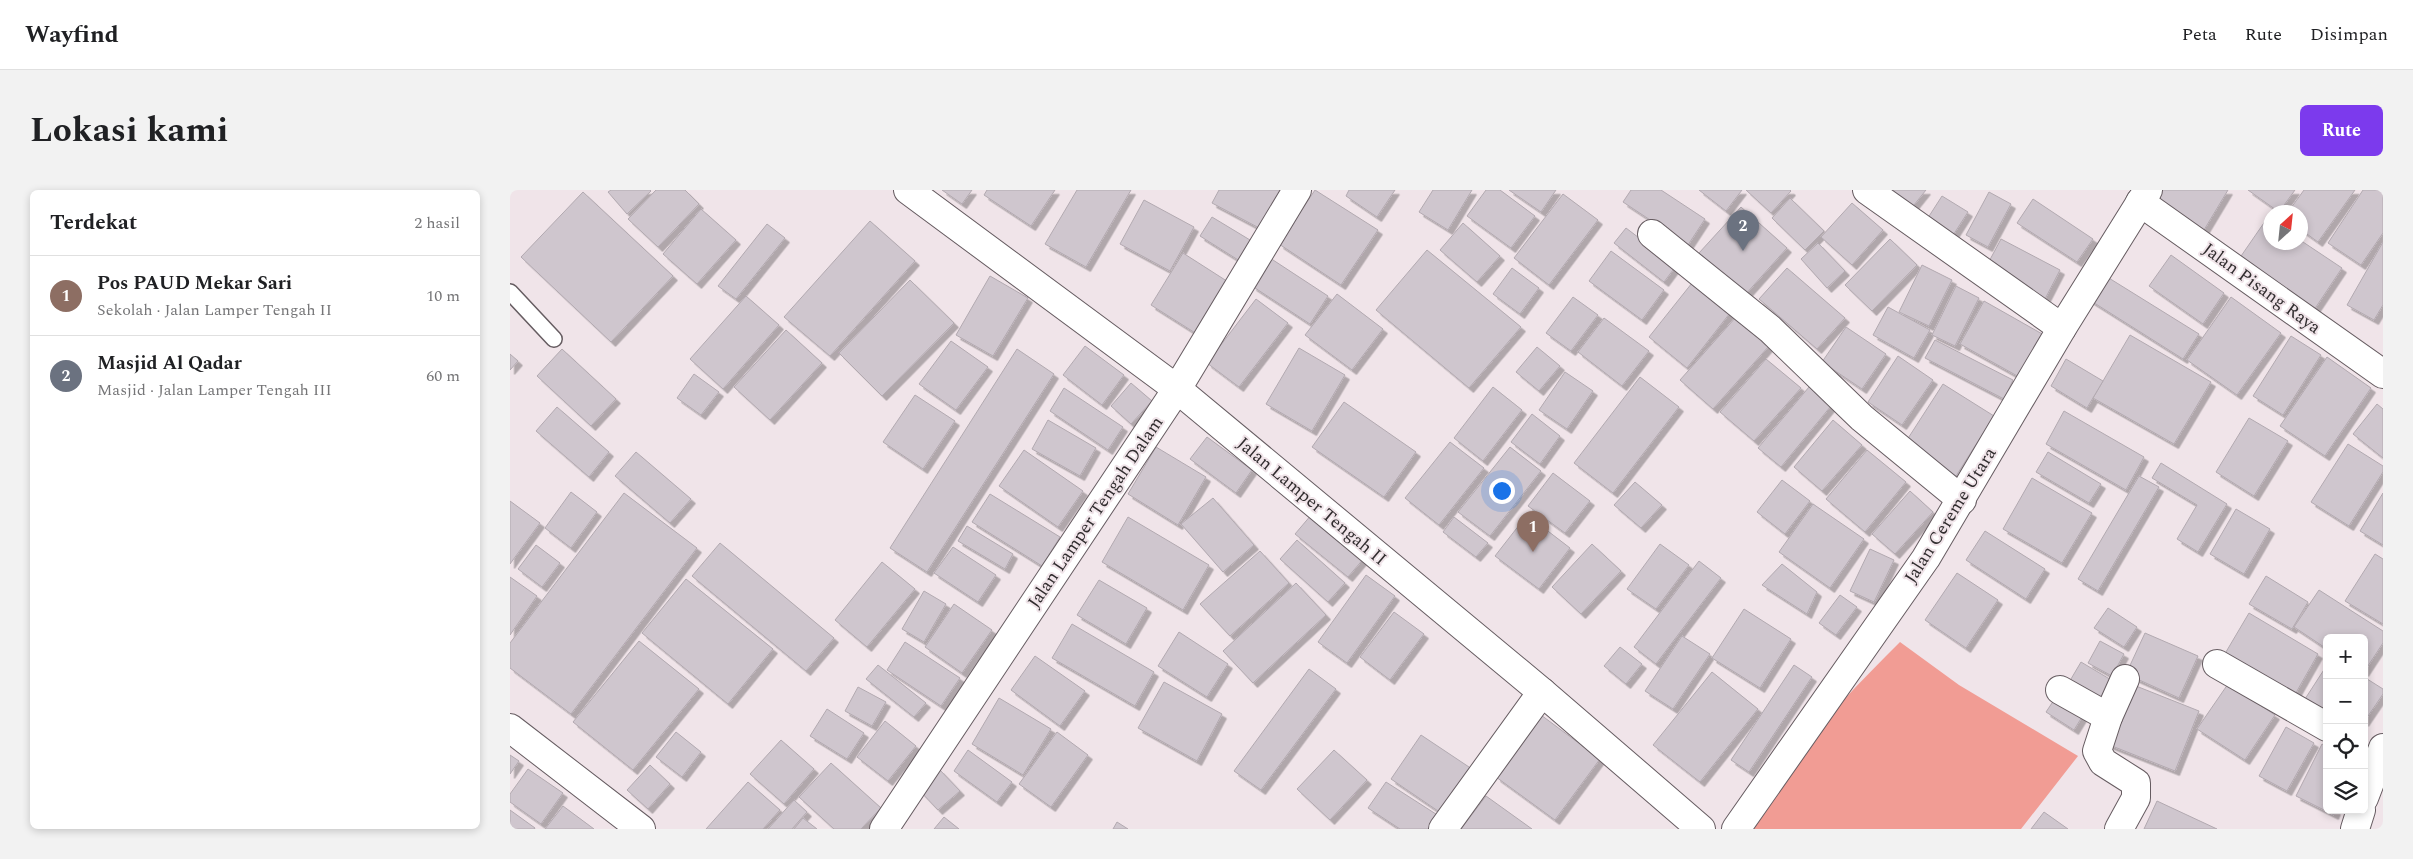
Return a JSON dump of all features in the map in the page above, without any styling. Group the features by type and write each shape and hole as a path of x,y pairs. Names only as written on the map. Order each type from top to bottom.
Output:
{"street":[{"name":"Jalan Lamper Tengah II","path":"908,190 1177,389 1542,692 1701,829"},
{"name":"Jalan Lamper Tengah Dalam","path":"884,829 1177,389 1297,190"},
{"path":"1867,190 2062,328"},
{"name":"Jalan Cereme Utara","path":"1736,829 1926,558 2062,328 2144,196"},
{"name":"Jalan Pisang Raya","path":"2144,196 2383,374"},
{"path":"1652,234 1770,329 1862,418 1962,500"},
{"path":"2217,664 2323,725"},
{"path":"2119,829 2136,798 2138,791 2136,783 2099,757 2097,751 2108,717 2125,679"},
{"path":"2060,690 2108,717"},
{"path":"1443,829 1542,692"},
{"path":"510,728 640,829"},
{"path":"2368,781 2375,751"},
{"path":"2355,829 2359,814"}],"lane":[{"path":"510,292 554,339"}],"shaded area":[{"path":"1900,642 1959,685 2078,756 2021,829 1744,829 1760,803 1796,754 1857,685"}],"building":[{"path":"611,190 651,191 627,214 608,192"},
{"path":"656,190 685,190 699,204 658,247 628,219"},
{"path":"942,190 972,190 962,204"},
{"path":"987,190 1055,190 1031,226 984,195"},
{"path":"1077,190 1131,190 1086,267 1045,244"},
{"path":"1219,190 1282,190 1261,229 1212,203"},
{"path":"1315,190 1378,230 1341,285 1279,244"},
{"path":"1349,190 1395,190 1377,217 1346,196"},
{"path":"1433,190 1472,190 1448,230 1419,212"},
{"path":"1486,190 1500,190 1535,216 1511,248 1467,216"},
{"path":"1509,190 1556,190 1541,212"},
{"path":"1631,190 1661,190 1705,219 1688,245 1623,202"},
{"path":"1699,190 1742,190 1726,211"},
{"path":"1746,190 1790,190 1791,191 1771,213"},
{"path":"1885,190 1926,190 1910,210"},
{"path":"2162,190 2228,190 2204,230 2156,200"},
{"path":"2248,190 2295,190 2284,205 2269,205"},
{"path":"2304,190 2355,190 2318,242 2308,235 2308,205 2293,205"},
{"path":"2363,190 2383,190 2383,233 2361,265 2328,243"},
{"path":"583,192 673,276 611,342 521,257"},
{"path":"1989,192 2011,204 1988,247 1966,235"},
{"path":"1563,194 1598,220 1549,285 1514,258"},
{"path":"1942,196 1968,212 1950,240 1924,224"},
{"path":"1790,198 1824,231 1805,250 1772,218"},
{"path":"2033,199 2093,239 2077,262 2017,223"},
{"path":"1144,200 1194,227 1170,271 1120,244"},
{"path":"1852,203 1883,230 1852,265 1821,237"},
{"path":"1741,207 1787,248 1745,295 1699,253"},
{"path":"701,209 736,240 697,284 663,254"},
{"path":"1212,217 1255,243 1243,263 1200,236"},
{"path":"870,221 915,261 830,356 784,317"},
{"path":"1463,223 1500,256 1477,282 1440,250"},
{"path":"767,224 785,238 736,299 718,286"},
{"path":"2263,224 2263,250 2308,250 2308,245 2342,268 2314,310 2239,259"},
{"path":"1626,228 1676,266 1664,282 1614,243"},
{"path":"1890,239 1917,265 1872,311 1845,285"},
{"path":"2001,239 2060,270 2044,301 1985,269"},
{"path":"2383,242 2383,305 2374,320 2347,305"},
{"path":"1818,243 1845,271 1827,288 1801,259"},
{"path":"1427,250 1521,327 1469,388 1376,310"},
{"path":"1611,251 1664,290 1642,320 1589,281"},
{"path":"1183,253 1233,285 1200,336 1151,305"},
{"path":"2171,255 2224,293 2203,324 2149,286"},
{"path":"1270,258 1328,296 1310,324 1252,286"},
{"path":"1922,265 1952,280 1929,326 1899,312"},
{"path":"1512,268 1539,288 1520,314 1493,294"},
{"path":"1787,268 1845,318 1817,349 1759,299"},
{"path":"2104,275 2199,334 2183,359 2088,299"},
{"path":"990,276 1028,298 993,356 956,335"},
{"path":"910,280 954,323 882,396 839,353"},
{"path":"1692,283 1730,313 1687,368 1649,337"},
{"path":"1956,286 1979,298 1955,346 1932,335"},
{"path":"1337,294 1383,329 1352,370 1305,335"},
{"path":"746,296 779,325 723,389 690,359"},
{"path":"1573,297 1598,315 1571,351 1546,333"},
{"path":"2231,297 2281,333 2237,395 2187,360"},
{"path":"1256,299 1288,323 1239,387 1207,363"},
{"path":"1984,301 2044,335 2021,378 1960,344"},
{"path":"1888,307 1930,330 1914,358 1873,335"},
{"path":"1736,317 1769,346 1713,409 1680,380"},
{"path":"1604,318 1649,351 1622,386 1578,352"},
{"path":"1846,327 1886,354 1862,389 1822,362"},
{"path":"786,330 822,363 770,420 734,387"},
{"path":"2130,335 2211,382 2174,444 2093,398"},
{"path":"2291,336 2321,355 2283,415 2253,396"},
{"path":"1935,340 2013,380 2004,399 1925,358"},
{"path":"951,341 988,367 956,410 919,384"},
{"path":"1085,346 1124,375 1102,405 1063,375"},
{"path":"1537,347 1560,366 1539,391 1516,372"},
{"path":"1299,348 1345,375 1312,431 1266,404"},
{"path":"562,349 616,399 591,426 537,376"},
{"path":"1017,349 1054,374 927,572 890,548"},
{"path":"510,354 518,361 510,370"},
{"path":"1898,356 1933,380 1902,425 1868,402"},
{"path":"2327,357 2371,388 2325,456 2280,426"},
{"path":"1766,359 1801,388 1754,441 1720,412"},
{"path":"2066,359 2103,381 2087,408 2051,386"},
{"path":"1565,372 1593,391 1567,429 1539,410"},
{"path":"694,374 719,392 701,415 677,398"},
{"path":"1640,377 1679,407 1613,493 1574,463"},
{"path":"1131,383 1152,401 1131,424 1111,406"},
{"path":"1943,384 1994,416 1956,476 1905,443"},
{"path":"1493,387 1522,410 1483,461 1454,438"},
{"path":"1809,387 1831,406 1781,467 1758,448"},
{"path":"1064,388 1123,427 1108,450 1050,411"},
{"path":"915,395 955,421 923,469 883,442"},
{"path":"1344,402 1416,452 1384,497 1312,447"},
{"path":"2377,404 2383,409 2383,458 2353,434"},
{"path":"557,407 609,452 589,477 536,431"},
{"path":"2064,411 2144,457 2126,490 2046,444"},
{"path":"1532,414 1560,436 1540,464 1511,442"},
{"path":"2249,418 2288,441 2254,496 2216,472"},
{"path":"1048,420 1096,448 1080,476 1032,449"},
{"path":"1833,420 1862,445 1822,491 1794,467"},
{"path":"1207,437 1252,470 1236,493 1190,459"},
{"path":"1450,442 1484,468 1439,525 1405,498"},
{"path":"2348,444 2383,466 2383,472 2349,526 2311,502"},
{"path":"1156,447 1206,477 1178,525 1128,494"},
{"path":"1510,447 1541,471 1490,536 1458,512"},
{"path":"1024,450 1083,491 1058,527 999,486"},
{"path":"1867,450 1906,482 1865,532 1826,499"},
{"path":"636,452 691,499 670,523 615,476"},
{"path":"2048,452 2101,484 2089,503 2036,472"},
{"path":"2161,463 2227,504 2198,552 2177,539 2197,505 2152,478"},
{"path":"1553,473 1590,501 1565,533 1528,506"},
{"path":"2139,476 2159,487 2098,591 2078,579"},
{"path":"2032,478 2092,513 2062,563 2003,529"},
{"path":"1782,480 1810,501 1785,534 1757,512"},
{"path":"1635,482 1662,505 1641,528 1614,505"},
{"path":"1910,491 1933,512 1895,554 1872,534"},
{"path":"571,492 597,512 571,548 545,528"},
{"path":"624,493 697,548 571,714 510,668 510,643"},
{"path":"2383,493 2383,545 2360,531"},
{"path":"990,494 1060,537 1042,566 972,522"},
{"path":"1213,498 1254,545 1223,572 1181,524"},
{"path":"510,501 540,523 510,564"},
{"path":"1813,504 1864,539 1830,588 1779,552"},
{"path":"2236,509 2270,529 2244,574 2210,554"},
{"path":"1312,514 1365,557 1348,577 1295,534"},
{"path":"1527,515 1570,548 1539,589 1495,556"},
{"path":"1128,517 1209,565 1183,610 1102,562"},
{"path":"1454,517 1488,543 1476,557 1443,532"},
{"path":"967,526 1013,554 1005,569 958,541"},
{"path":"1985,531 2045,569 2026,599 1966,560"},
{"path":"1297,540 1345,583 1328,602 1280,559"},
{"path":"720,543 834,638 806,671 692,576"},
{"path":"1592,544 1621,571 1581,614 1552,587"},
{"path":"1660,544 1689,565 1656,609 1627,589"},
{"path":"536,545 560,563 542,587 518,569"},
{"path":"953,547 996,575 978,602 934,573"},
{"path":"1870,549 1894,560 1874,602 1850,591"},
{"path":"1260,551 1289,583 1230,636 1200,604"},
{"path":"2375,554 2383,559 2383,624 2345,601"},
{"path":"1699,561 1721,578 1656,664 1634,647"},
{"path":"882,562 915,589 867,647 835,620"},
{"path":"1782,564 1817,592 1807,614 1762,585"},
{"path":"1957,573 1998,600 1966,648 1925,620"},
{"path":"1366,575 1395,596 1347,663 1318,642"},
{"path":"2266,576 2308,602 2292,629 2249,604"},
{"path":"510,577 537,596 510,635"},
{"path":"686,579 773,649 728,704 642,633"},
{"path":"1099,580 1147,608 1126,644 1077,615"},
{"path":"1296,583 1326,615 1253,683 1223,651"},
{"path":"2319,590 2383,631 2383,643 2368,666 2368,634 2323,634 2323,646 2294,627"},
{"path":"924,591 946,604 924,642 902,629"},
{"path":"1840,595 1857,607 1836,635 1819,623"},
{"path":"954,604 992,630 962,673 925,647"},
{"path":"2108,608 2137,627 2124,647 2094,628"},
{"path":"1744,609 1791,639 1760,688 1712,658"},
{"path":"1394,612 1424,634 1390,680 1360,657"},
{"path":"2249,613 2318,654 2293,698 2223,657"},
{"path":"1072,624 1154,672 1135,706 1052,658"},
{"path":"1179,632 1228,664 1207,697 1158,666"},
{"path":"2145,633 2198,656 2179,698 2126,674"},
{"path":"1682,636 1710,654 1673,709 1645,691"},
{"path":"639,641 699,689 633,770 573,722"},
{"path":"2100,641 2124,654 2112,676 2088,663"},
{"path":"905,642 960,678 941,706 887,670"},
{"path":"1620,647 1642,664 1626,684 1604,666"},
{"path":"1035,656 1085,691 1060,726 1011,690"},
{"path":"2081,662 2113,681 2100,703 2068,684"},
{"path":"878,665 926,703 914,717 866,679"},
{"path":"1794,665 1812,677 1749,772 1731,760"},
{"path":"1309,669 1336,689 1261,790 1234,771"},
{"path":"2323,671 2323,711 2305,699"},
{"path":"1712,672 1758,709 1700,782 1653,745"},
{"path":"2368,680 2383,689 2383,694 2368,716"},
{"path":"1164,682 1222,714 1197,761 1138,728"},
{"path":"2131,684 2199,711 2175,771 2107,744"},
{"path":"2228,684 2275,715 2245,760 2197,729"},
{"path":"858,687 886,702 872,726 845,711"},
{"path":"2058,694 2085,712 2074,730 2046,712"},
{"path":"999,698 1051,729 1023,775 972,744"},
{"path":"827,709 864,733 847,759 810,736"},
{"path":"1541,715 1600,759 1555,820 1496,777"},
{"path":"885,721 916,746 888,781 857,757"},
{"path":"2286,727 2314,743 2287,791 2259,776"},
{"path":"676,732 701,752 682,777 656,757"},
{"path":"1057,732 1088,755 1051,807 1019,784"},
{"path":"1421,735 1472,769 1441,813 1391,779"},
{"path":"781,740 814,769 784,804 750,774"},
{"path":"2322,744 2323,810 2296,796"},
{"path":"968,750 1012,782 997,802 954,771"},
{"path":"1334,750 1367,780 1330,820 1297,789"},
{"path":"510,755 519,761 510,774"},
{"path":"831,763 881,808 861,829 834,829 799,797"},
{"path":"650,765 670,784 648,809 627,790"},
{"path":"528,769 563,793 541,824 510,802 510,794"},
{"path":"939,769 960,791 938,810 918,789"},
{"path":"748,782 780,810 763,829 706,829"},
{"path":"1386,782 1439,816 1431,829 1400,829 1368,808"},
{"path":"1486,796 1532,829 1461,829"},
{"path":"794,800 807,812 792,829 768,829"},
{"path":"2157,801 2217,829 2144,829"},
{"path":"563,806 594,829 545,829"},
{"path":"510,810 535,828 510,829"},
{"path":"2044,812 2068,829 2031,829"},
{"path":"944,817 959,829 934,829"},
{"path":"803,818 817,829 794,829"},
{"path":"1117,822 1128,829 1113,829"}],"place":[{"name":"Masjid Al Qadar","path":"1743,251"},
{"name":"Pos PAUD Mekar Sari","path":"1533,552"}]}
